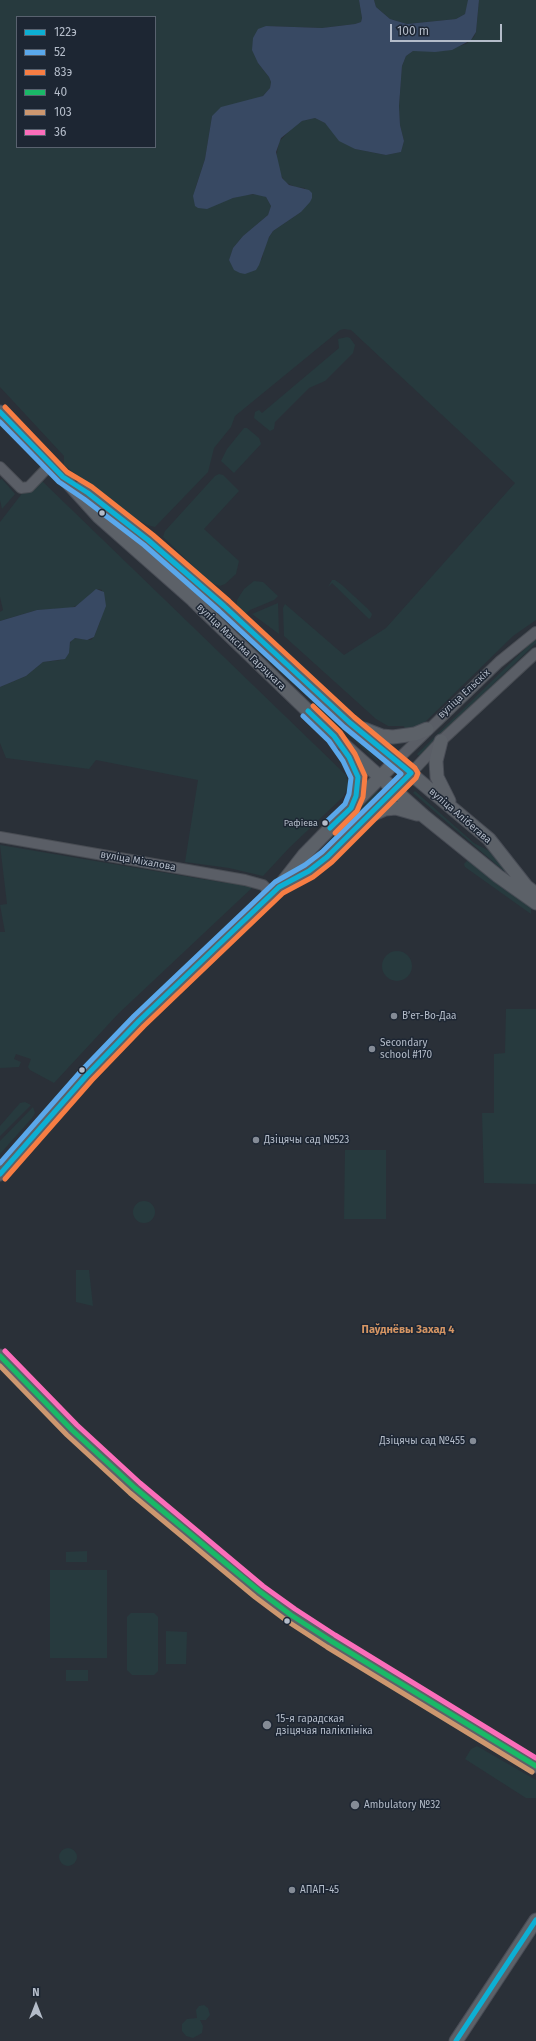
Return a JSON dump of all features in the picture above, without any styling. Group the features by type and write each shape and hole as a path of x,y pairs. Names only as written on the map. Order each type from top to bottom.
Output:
{"main road":[{"name":"вуліца Максіма Гарэцкага","path":"0,412 51,464 99,517 212,619 334,736 386,783"},
{"name":"вуліца Максіма Гарэцкага","path":"63,477 88,494 148,540 224,606 349,722 396,760"},
{"path":"212,619 224,606"},
{"path":"349,722 372,733 393,737 415,734 427,729"},
{"path":"334,736 356,769 358,777 356,796 351,808"},
{"path":"441,742 436,761 437,777 439,785 455,811"},
{"path":"276,890 317,865 362,821 386,783 396,760"},
{"name":"вуліца Алібегава","path":"396,760 489,839 526,886 536,894"},
{"path":"0,1174 92,1070 140,1021 276,890 304,855 351,808 386,783 411,773"},
{"path":"386,783 425,817 498,876 536,903"},
{"path":"362,821 379,812 396,808 408,810 425,817"},
{"path":"0,1356 72,1430 129,1483 259,1591 291,1615 331,1641 536,1766"},
{"path":"456,2041 536,1920"}],"street":[{"path":"0,467 21,488 29,486 51,464"},
{"name":"вуліца Ельскіх","path":"396,760 499,662 536,632"},
{"name":"вуліца Ельскіх","path":"411,773 441,742 536,653"},
{"name":"вуліца Міхалова","path":"0,838 245,880 276,890"}],"green space":[{"path":"0,0 359,0 362,18 361,22 355,24 322,28 266,26 258,63 269,77 271,82 270,88 263,96 212,116 205,159 196,186 194,201 223,201 243,195 260,194 266,197 271,206 268,215 243,236 233,248 229,260 235,270 262,259 265,244 273,231 301,212 305,188 295,187 285,182 279,172 276,158 279,142 292,128 302,121 315,118 325,123 355,149 386,155 401,152 404,141 400,125 399,106 402,66 406,56 413,51 444,51 466,44 474,37 476,32 479,0 536,0 536,620 513,636 421,726 405,731 404,726 388,726 376,719 284,636 283,608 285,604 344,655 386,628 515,483 351,330 340,330 235,416 231,427 214,448 208,472 155,527 147,525 125,512 64,465 64,456 0,387"},
{"path":"374,0 468,0 468,5 465,14 456,19 407,24 390,19 376,7"},
{"path":"347,337 350,338 355,345 353,353 325,381 309,388 275,422 274,429 270,431 254,418 255,412 259,410 262,413 339,348 338,339"},
{"path":"244,428 247,428 259,438 261,444 234,473 221,461 227,449"},
{"path":"219,474 223,475 239,491 204,529 239,561 236,574 225,584 220,586 211,583 163,537 165,531 215,476"},
{"path":"2,479 15,494 2,509 0,500 0,480"},
{"path":"41,480 346,775 349,786 343,797 289,848 263,876 229,868 185,862 198,780 96,760 89,769 6,758 0,743 0,687 26,676 43,662 61,660 69,653 69,646 72,639 91,640 94,637 100,622 102,590 99,589 94,591 80,604 71,608 37,610 0,621 0,612 3,610 0,597 0,522 24,491"},
{"path":"332,580 335,580 342,585 368,609 372,614 369,619 332,583 328,587"},
{"path":"254,581 263,582 278,596 274,600 250,610 244,616 237,605 237,600 244,589"},
{"path":"278,603 279,634 252,614"},
{"path":"239,631 378,760 377,761 237,632"},
{"path":"536,638 536,643 419,756 417,754"},
{"path":"377,791 379,792 311,860"},
{"path":"415,791 474,843 489,851 512,878 413,793"},
{"path":"0,845 226,883 232,881 254,886 118,1014 54,1083 30,1070 28,1067 31,1059 16,1054 14,1059 21,1062 19,1067 0,1068 0,932 5,932 0,905 7,904"},
{"path":"468,860 531,906 531,914 465,867 464,864"},
{"path":"397,951 403,952 411,960 411,972 403,980 397,981 391,980 383,972 382,966 383,960 391,952"},
{"path":"506,1009 536,1009 536,1184 484,1183 482,1113 494,1113 494,1054 505,1053"},
{"path":"25,1102 31,1105 0,1136 0,1126 20,1103"},
{"path":"33,1107 35,1113 32,1118 0,1154 0,1141"},
{"path":"345,1150 386,1150 386,1219 344,1219"},
{"path":"140,1201 148,1201 155,1208 155,1216 148,1223 140,1223 133,1216 133,1208"},
{"path":"76,1270 89,1270 93,1306 76,1302"},
{"path":"87,1551 87,1562 66,1562 66,1552"},
{"path":"50,1570 107,1570 107,1658 50,1658"},
{"path":"131,1613 154,1613 158,1617 158,1671 154,1675 132,1675 127,1670 127,1617"},
{"path":"166,1631 187,1632 186,1664 166,1664"},
{"path":"66,1670 88,1670 88,1681 66,1681"},
{"path":"477,1746 536,1780 536,1798 526,1798 465,1759 471,1749"},
{"path":"64,1848 72,1848 77,1853 75,1864 72,1866 64,1866 59,1861 59,1853"},
{"path":"204,2005 208,2008 210,2015 206,2020 200,2020 203,2026 202,2033 193,2038 186,2036 182,2031 182,2024 187,2019 197,2018 196,2010 199,2006"}],"water":[{"path":"359,0 374,0 376,7 390,19 407,24 456,19 465,14 468,0 479,0 476,32 471,40 452,50 435,52 413,51 406,56 402,66 399,106 400,125 404,141 401,152 386,155 355,149 339,141 325,123 315,118 302,121 281,138 276,152 282,178 289,185 309,190 312,193 312,198 301,212 273,231 269,237 256,270 245,274 240,273 234,270 229,260 233,248 243,236 268,215 271,206 266,197 253,194 233,198 207,209 198,208 195,206 193,196 205,159 212,116 221,107 263,96 270,88 271,82 269,77 258,63 252,50 253,38 258,29 266,26 322,28 355,24 361,22 362,18"},
{"path":"96,589 104,592 106,606 94,637 87,640 75,638 70,642 69,653 65,659 43,662 26,676 0,687 0,621 37,610 75,607"}],"transit line":[{"name":"83э","path":"5,407 67,472 92,487 153,535 229,601 354,717 415,768 418,773 416,778 332,862 313,877 283,893 144,1026 92,1080 5,1179"},
{"name":"122э","path":"0,412 63,477 88,493 148,540 224,606 349,722 411,773 327,857 309,871 279,887 139,1021 87,1075 0,1174"},
{"name":"52","path":"0,422 59,482 84,499 144,545 219,611 344,727 401,774 322,852 305,865 275,882 134,1016 82,1070 0,1163"},
{"name":"83э","path":"313,706 340,732 355,754 365,776 363,797 357,811 335,833"},
{"name":"122э","path":"308,711 334,736 349,757 358,777 356,796 351,808 330,828"},
{"name":"52","path":"303,716 329,741 343,761 351,778 349,794 345,804 325,823"},
{"name":"36","path":"5,1351 77,1425 140,1483 263,1586 335,1635 536,1758"},
{"name":"40","path":"0,1356 72,1430 135,1488 259,1591 291,1615 331,1641 536,1766"},
{"name":"103","path":"0,1366 67,1435 130,1493 255,1597 287,1621 327,1647 532,1772"},
{"name":"122э","path":"456,2041 536,1920"}],"place":[{"name":"Рафіева","path":"325,823"},
{"name":"Вʼет-Во-Даа","path":"394,1016"},
{"name":"Secondary school #170","path":"372,1049"},
{"name":"Дзіцячы сад №523","path":"256,1140"},
{"name":"Дзіцячы сад №455","path":"473,1441"},
{"name":"15-я гарадская дзіцячая паліклініка","path":"267,1725"},
{"name":"Ambulatory №32","path":"355,1805"},
{"name":"АПАП-45","path":"292,1890"}],"district":[{"name":"Паўднёвы Захад 4","path":"408,1330"}]}
